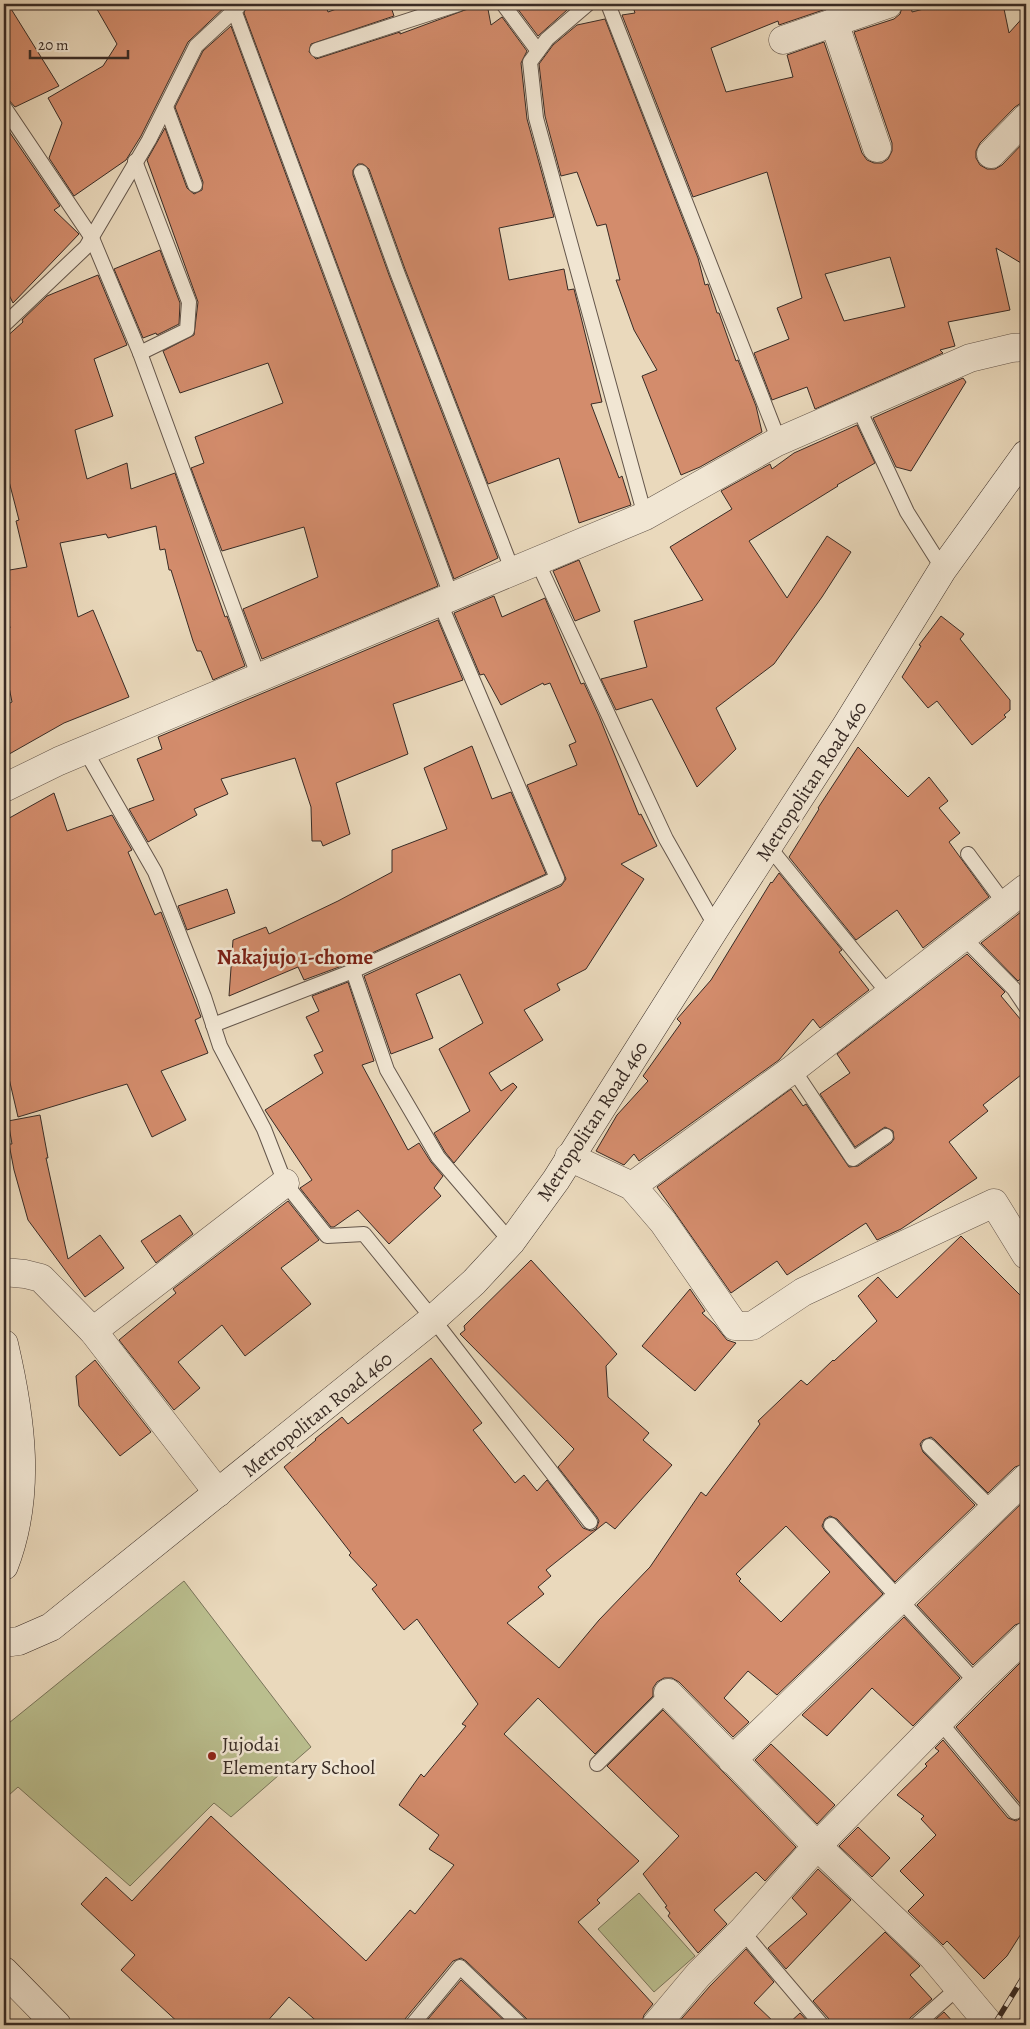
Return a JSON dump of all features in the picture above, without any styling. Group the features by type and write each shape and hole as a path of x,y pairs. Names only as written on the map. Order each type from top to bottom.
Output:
{"street":[{"path":"783,40 888,4"},
{"path":"834,22 877,148"},
{"path":"991,154 1026,118"},
{"path":"4,788 85,750 645,516 779,441 970,358 1012,348 1026,347"},
{"name":"Metropolitan Road 460","path":"4,1644 18,1641 51,1627 434,1319 474,1282 511,1242 556,1180 716,926 846,726 943,569 1026,454"},
{"path":"632,1186 793,1069 1016,896"},
{"path":"569,1157 632,1186 662,1222 735,1326 752,1326 803,1292 994,1203 1026,1253"},
{"path":"92,1331 285,1183"},
{"path":"4,1272 41,1278 92,1331 218,1493"},
{"path":"4,1344 16,1396 21,1462 14,1529 4,1566"},
{"path":"732,1760 1026,1478"},
{"path":"656,2025 698,1975 742,1931 817,1846 977,1683 1025,1640"},
{"path":"668,1692 817,1846 933,1957 986,2020"},
{"path":"4,1971 57,2025"}],"lane":[{"path":"317,50 460,4"},
{"path":"503,4 538,51"},
{"path":"588,4 547,39 530,62 536,118 645,516"},
{"path":"608,4 779,441"},
{"path":"4,325 86,247 166,107 196,46 238,7 446,600 558,878 353,971 213,1025"},
{"path":"4,107 92,238 140,353 259,678"},
{"path":"166,107 195,185"},
{"path":"135,161 189,302 187,330 140,353"},
{"path":"361,172 397,272 525,566 666,839 716,926"},
{"path":"858,407 907,512 943,569"},
{"path":"85,750 155,872 220,1046 264,1129 285,1183 327,1236 364,1234 434,1319 590,1522"},
{"path":"768,848 889,994"},
{"path":"968,854 1016,896"},
{"path":"963,937 1014,989 1026,1006"},
{"path":"353,971 387,1070 438,1157 511,1242"},
{"path":"793,1069 853,1158 886,1136"},
{"path":"928,1446 993,1510"},
{"path":"831,1525 977,1683"},
{"path":"597,1764 668,1692"},
{"path":"940,1722 1015,1812"},
{"path":"742,1931 822,2025"},
{"path":"412,2025 460,1967 521,2025"},
{"path":"916,2025 958,1987"}],"green space":[{"path":"184,1581 311,1747 231,1817 214,1803 130,1886 18,1787 9,1795 4,1790 4,1727"},
{"path":"639,1893 695,1956 654,1992 598,1929"}],"building":[{"path":"4,4 8,4 59,86 15,107 8,99 4,98"},
{"path":"94,4 228,4 188,42 141,136 126,160 74,196 49,158 62,123 48,98 103,66 117,44"},
{"path":"247,4 325,4 328,12 350,4 390,4 394,16 311,44 309,52 316,59 400,32 400,34 487,4 491,25 502,17 527,51 521,63 527,119 554,217 499,228 509,280 564,269 568,290 574,289 602,402 591,404 619,478 622,476 631,505 579,523 559,458 488,484 405,269 369,169 363,164 358,164 353,170 353,175 389,275 498,558 454,579 244,13"},
{"path":"522,4 562,4 567,10 538,36 517,8"},
{"path":"632,4 841,4 779,25 778,21 711,48 726,92 793,77 787,55 824,42 862,153 867,160 874,163 882,163 888,159 892,151 892,143 854,32 894,19 900,14 903,4 911,4 912,12 943,4 1003,4 1009,33 1026,14 1026,103 1021,103 1015,107 980,143 976,151 976,158 980,165 987,169 995,169 1002,165 1026,140 1026,266 996,248 1010,310 948,322 955,346 940,350 943,353 815,409 807,387 772,400 754,353 789,339 777,308 802,298 767,172 693,197 622,15 635,13","holes":["890,257 905,307 844,321 825,274"]},
{"path":"605,19 698,258 705,285 708,284 717,313 719,313 736,361 738,360 756,406 762,432 700,467 681,475 642,376 657,370 634,330 616,280 620,280 606,224 597,226 577,172 561,176 545,116 539,64 553,45 577,25"},
{"path":"231,26 438,586 262,659 243,609 318,577 304,527 222,551 191,468 204,463 195,437 283,403 268,363 180,393 163,351 194,335 198,302 147,160 165,128 187,188 194,194 202,190 203,182 175,107 203,51"},
{"path":"4,124 60,206 54,210 79,234 13,303 4,285"},
{"path":"160,250 180,303 179,324 157,335 156,333 143,338 114,269"},
{"path":"98,275 127,345 94,359 113,416 75,430 87,479 127,463 131,489 175,473 225,617 227,616 245,666 213,680 201,651 197,651 193,641 171,570 169,570 165,549 160,550 156,526 108,538 106,534 60,543 78,617 93,610 129,697 64,723 4,757 4,706 12,702 4,662 4,629 10,628 4,599 4,571 27,567 16,521 19,520 4,462 4,339 47,296"},
{"path":"963,378 966,382 911,471 896,467 873,418"},
{"path":"857,425 875,463 749,541 787,598 827,536 851,552 822,597 774,664 716,708 736,749 697,787 652,699 616,710 601,679 647,667 634,621 703,600 670,547 732,509 721,491 770,464 772,469 794,453"},
{"path":"579,560 600,611 575,621 553,571"},
{"path":"494,596 502,617 545,598 581,684 584,683 599,716 639,815 641,814 657,846 621,864 644,879 586,969 557,984 560,990 524,1010 543,1040 489,1073 501,1091 513,1083 517,1087 454,1163 434,1133 470,1111 439,1049 483,1023 460,974 416,994 433,1038 391,1054 364,976 561,886 566,879 527,785 577,765 569,745 576,742 550,683 544,685 543,683 501,705 484,674 480,675 454,613"},
{"path":"941,616 964,634 960,639 1010,700 1010,710 1004,715 1006,717 972,745 937,701 928,708 902,677 921,646 919,645"},
{"path":"438,620 463,680 393,704 408,754 336,783 350,834 323,846 321,841 312,841 311,807 295,758 221,779 228,794 194,809 197,815 148,842 129,809 154,800 137,759 162,749 158,737"},
{"path":"472,746 492,799 511,792 546,874 350,963 304,980 298,967 229,996 233,940 266,927 269,934 338,901 392,872 392,850 447,829 424,768"},
{"path":"858,747 908,797 929,777 948,801 939,808 960,833 949,842 989,897 923,948 897,910 856,940 789,857"},
{"path":"54,793 67,831 112,815 132,850 128,852 155,915 161,912 201,1017 195,1020 208,1053 161,1071 186,1120 152,1137 127,1084 18,1117 4,1057 4,821"},
{"path":"779,873 842,950 839,952 869,990 820,1028 813,1019 779,1060 639,1161 634,1154 624,1165 596,1151 617,1115 648,1081 643,1076 681,1023 677,1019 711,980 771,882"},
{"path":"227,889 235,913 187,930 178,906"},
{"path":"1026,908 1026,974 1018,981 981,943"},
{"path":"967,954 1005,992 1001,996 1026,1026 1026,1071 983,1105 988,1111 949,1142 977,1178 901,1229 877,1240 866,1223 787,1275 777,1261 731,1293 657,1187 791,1089 803,1106 806,1104 849,1167 858,1166 891,1143 894,1139 893,1131 885,1127 855,1147 820,1094 850,1073 837,1054"},
{"path":"348,982 374,1061 362,1065 408,1150 419,1143 443,1176 434,1188 441,1196 389,1244 358,1210 334,1227 331,1227 300,1188 312,1180 265,1110 323,1073 314,1055 323,1051 306,1017 319,1011 312,996"},
{"path":"40,1115 48,1158 46,1158 68,1259 100,1235 124,1268 85,1297 28,1220 14,1170 9,1144 12,1144 8,1121"},
{"path":"288,1201 319,1240 281,1268 311,1304 245,1356 222,1325 178,1362 200,1388 174,1410 119,1340 176,1293 173,1289"},
{"path":"180,1215 193,1234 156,1263 141,1241"},
{"path":"961,1236 1026,1301 1026,1463 1015,1467 988,1493 935,1440 931,1437 923,1440 920,1444 923,1452 975,1505 895,1582 837,1519 830,1516 825,1519 822,1526 825,1531 883,1594 777,1695 748,1671 724,1698 749,1722 733,1737 679,1682 672,1678 664,1678 657,1682 653,1688 653,1696 595,1754 538,1698 504,1734 639,1861 597,1900 600,1903 578,1922 653,2004 644,2015 641,2025 530,2025 527,2019 461,1958 453,1961 405,2019 403,2025 321,2025 289,1997 264,2025 181,2025 121,1970 135,1955 81,1904 106,1877 132,1901 211,1816 366,1961 410,1910 415,1914 454,1865 429,1849 439,1835 399,1805 421,1774 424,1777 466,1726 462,1724 478,1704 417,1619 404,1630 372,1589 377,1585 349,1555 351,1553 284,1467 315,1439 342,1417 348,1424 431,1358 482,1423 473,1430 515,1483 524,1475 537,1491 547,1480 583,1528 591,1531 596,1529 599,1521 597,1517 558,1467 574,1449 460,1334 465,1330 464,1326 531,1260 617,1354 606,1366 608,1397 649,1433 643,1440 672,1465 615,1529 606,1522 546,1570 551,1576 538,1587 544,1594 507,1623 559,1668 599,1620 650,1567 701,1492 706,1496 760,1424 758,1421 801,1380 807,1385 877,1321 858,1296 878,1277 897,1298","holes":["786,1526 830,1572 781,1622 739,1581 741,1579 736,1574"]},
{"path":"690,1289 705,1311 702,1313 727,1340 736,1343 695,1391 642,1346"},
{"path":"95,1360 151,1432 120,1456 79,1406 76,1376"},
{"path":"1026,1499 1026,1621 1015,1625 973,1665 917,1605"},
{"path":"904,1617 960,1678 913,1726 872,1688 827,1736 802,1715"},
{"path":"1026,1657 1026,1926 1007,1956 984,1979 947,1941 943,1945 908,1911 924,1895 900,1871 936,1835 921,1819 924,1816 897,1795 927,1766 925,1764 939,1751 935,1748 943,1740 1008,1818 1016,1821 1021,1818 1024,1811 1022,1806 956,1727"},
{"path":"663,1710 796,1847 765,1881 756,1872 714,1910 727,1924 698,1953 668,1916 670,1913 665,1907 667,1906 643,1874 679,1836 607,1766"},
{"path":"771,1744 835,1805 817,1824 755,1760"},
{"path":"858,1827 890,1858 872,1877 839,1846"},
{"path":"818,1869 851,1900 786,1969 768,1948 807,1914 792,1898"},
{"path":"885,1932 920,1966 910,1975 932,1999 910,2018 907,2025 831,2025 829,2019 813,2001"},
{"path":"746,1949 774,1982 754,2003 777,2025 676,2025 710,1986"},
{"path":"461,1980 509,2025 423,2025"},
{"path":"944,2012 956,2025 929,2025"},
{"path":"800,2013 811,2025 787,2025"}],"railway":[{"path":"994,2025 1026,1973"},
{"path":"1019,2025 1026,2013"}],"place":[{"name":"Jujodai Elementary School","path":"212,1756"}],"district":[{"name":"Nakajujo 1-chome","path":"295,957"}]}
